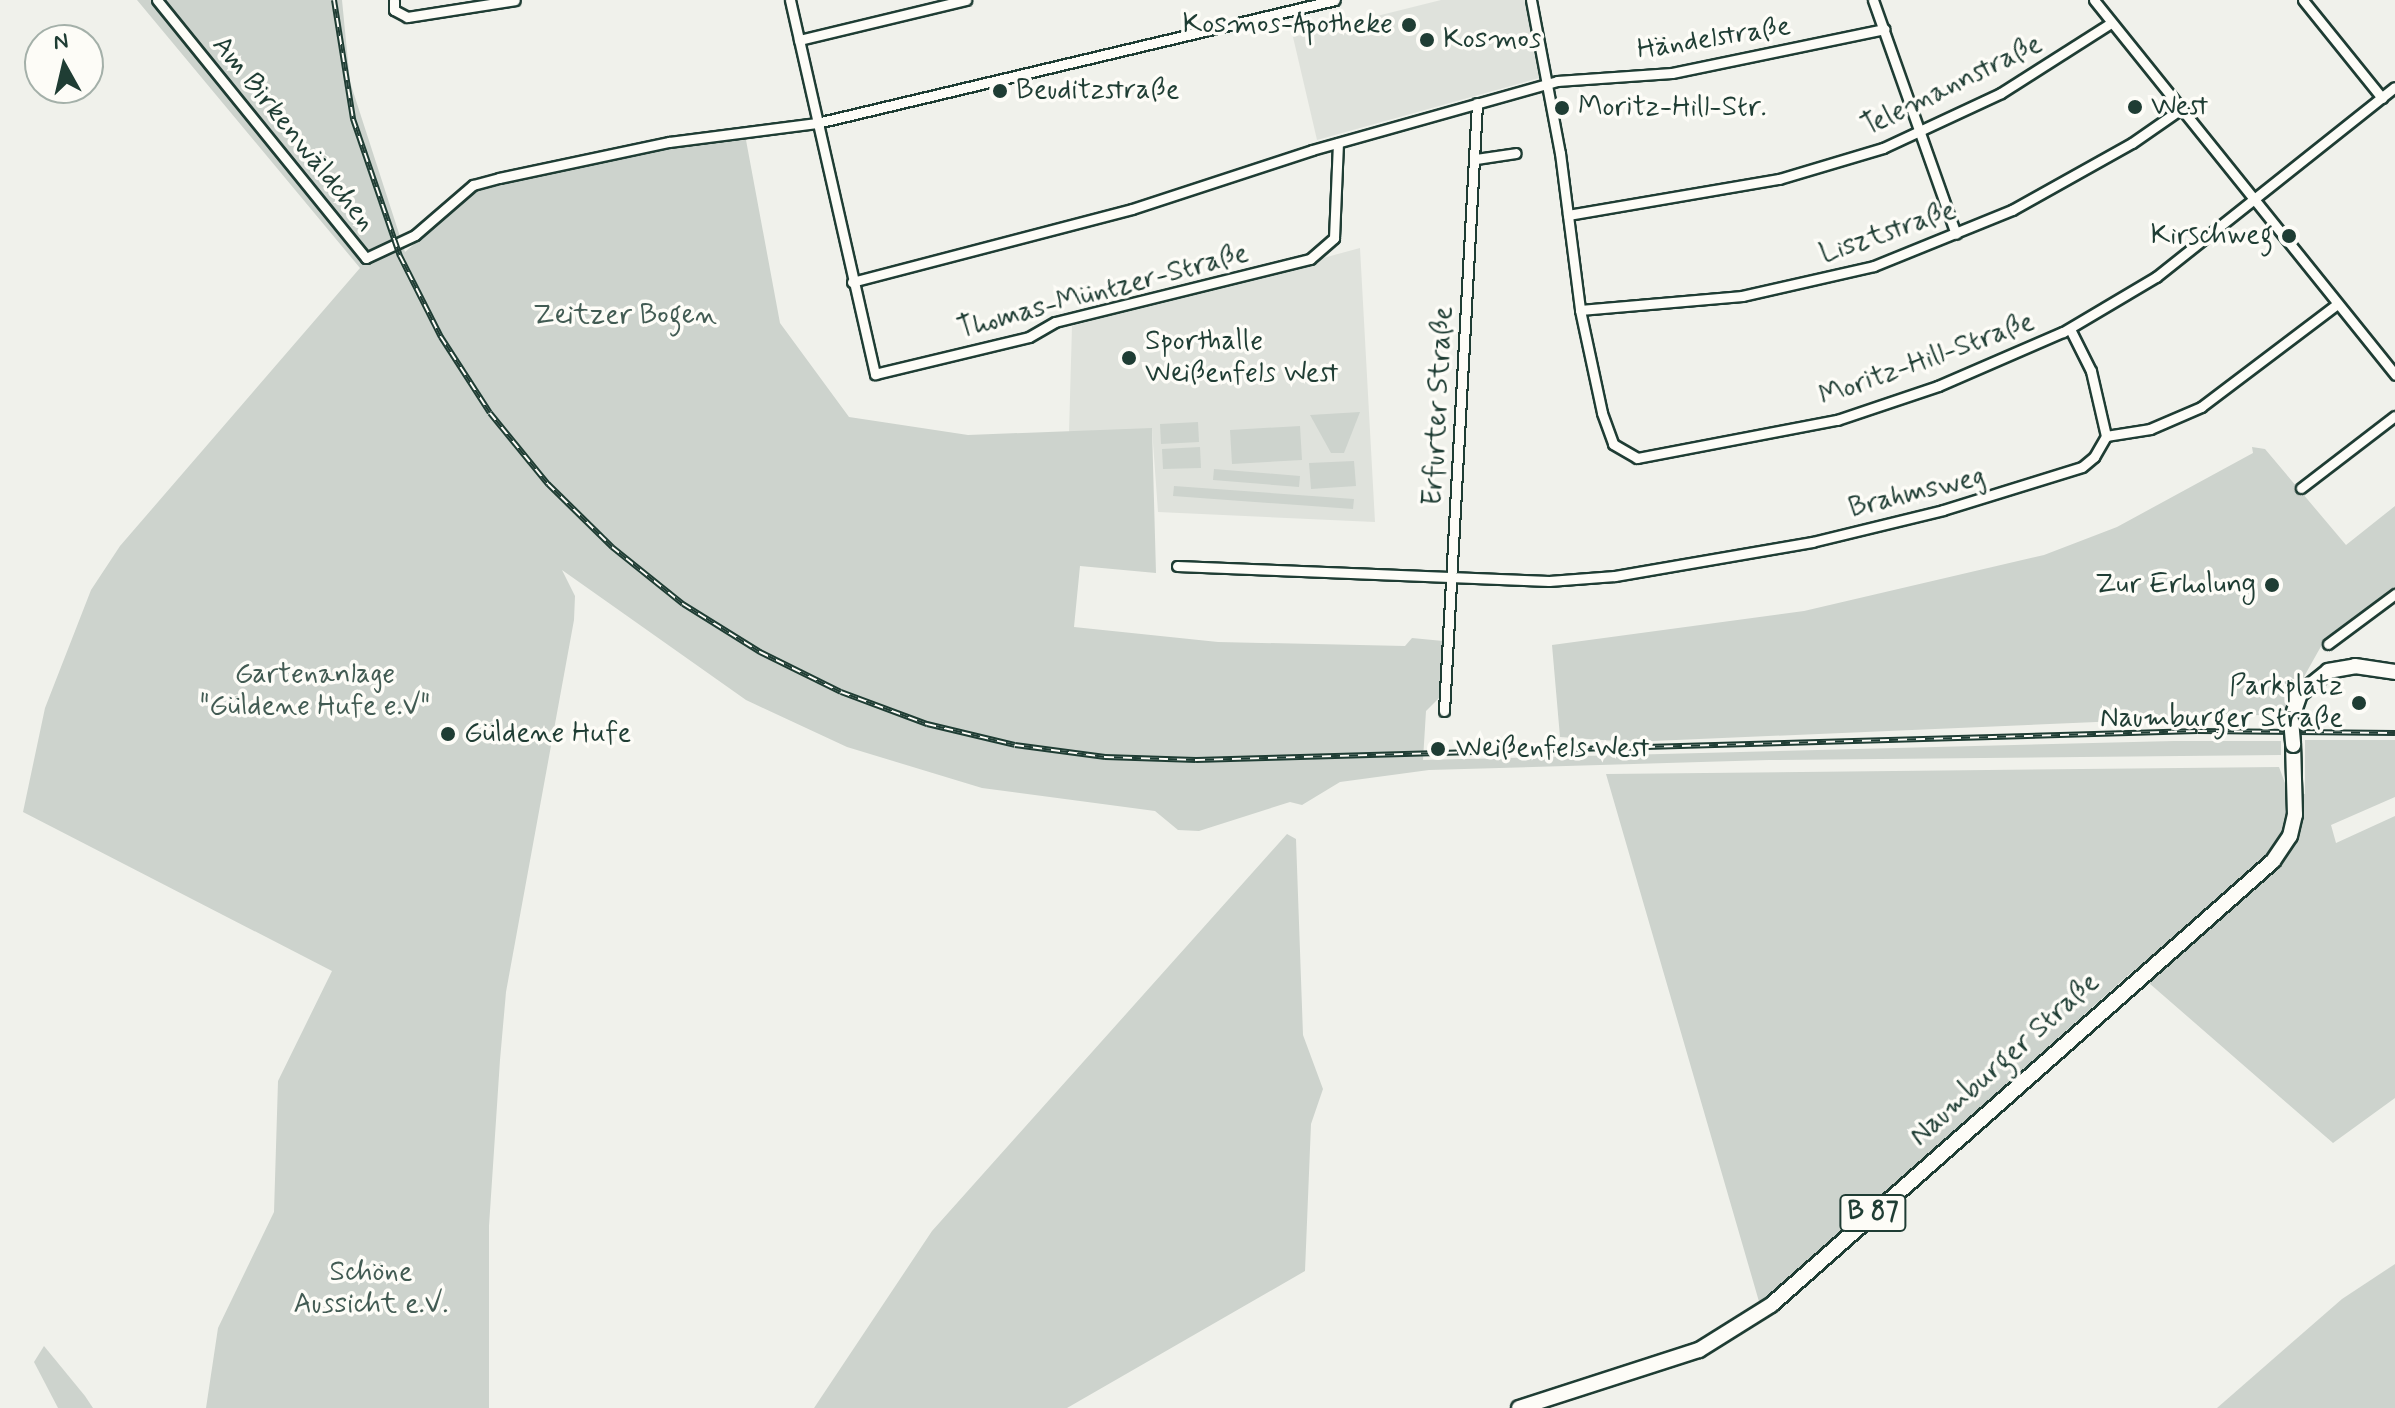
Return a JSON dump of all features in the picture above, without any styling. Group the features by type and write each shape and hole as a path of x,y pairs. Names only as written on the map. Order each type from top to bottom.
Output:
{"main road":[{"name":"Naumburger Straße","path":"1519,1408 1699,1350 1771,1305 2273,861 2295,815 2291,720 2300,694 2328,671 2355,666 2395,672"}],"street":[{"name":"Am Birkenwäldchen","path":"157,0 366,258 415,235 473,185 669,142 817,123"},
{"path":"394,0 400,17 446,13 515,0"},
{"path":"790,0 852,282 1132,209 1338,143 1549,83"},
{"path":"799,40 966,0"},
{"path":"817,123 1292,5 1335,0"},
{"name":"Moritz-Hill-Straße","path":"1531,0 1549,83 1580,310 1609,435 1620,452 1637,458 1837,420 1938,386 2070,329 2156,277 2256,201 2395,87"},
{"path":"1873,0 1956,234"},
{"path":"2303,0 2382,98"},
{"path":"2097,1 2111,23 2395,375"},
{"name":"Telemannstraße","path":"1568,215 1779,179 1921,132 2001,93 2111,23"},
{"name":"Händelstraße","path":"1549,83 1672,73 1885,29"},
{"name":"Erfurter Straße","path":"1444,711 1477,103"},
{"name":"Lisztstraße","path":"1580,310 1791,288 1874,266 1956,234 2069,180 2181,109"},
{"name":"Thomas-Müntzer-Straße","path":"852,282 875,374 1008,343 1055,322 1310,259 1326,251 1334,238 1338,143"},
{"path":"1476,159 1516,153"},
{"path":"2070,329 2093,379 2106,436 2150,429 2201,407 2337,304"},
{"path":"2301,488 2395,416"},
{"name":"Brahmsweg","path":"1177,566 1549,581 1615,576 1812,542 2043,482 2089,462 2106,436"},
{"path":"2328,644 2395,594"}],"shaded area":[{"path":"1441,0 1526,0 1542,67 1539,78 1317,140 1293,37"},
{"path":"1360,248 1375,522 1158,512 1152,429 1069,432 1072,326"}],"green space":[{"path":"137,0 342,0 350,82 405,252 475,191 693,142 746,140 780,323 849,417 968,435 1152,428 1156,573 1080,566 1074,627 1218,642 1405,646 1412,638 1443,641 1441,696 1426,711 1423,760 2174,741 2281,741 2281,755 1769,760 1429,770 1340,782 1302,805 1290,802 1199,831 1178,830 1155,811 982,788 847,747 746,700 562,570 575,596 574,620 506,992 500,1060 489,1226 489,1408 206,1408 218,1328 274,1212 278,1081 332,971 23,812 45,708 91,590 120,546 360,268"},
{"path":"1360,412 1344,453 1331,453 1310,415"},
{"path":"1198,422 1199,442 1161,444 1160,424"},
{"path":"1300,426 1302,460 1232,464 1230,430"},
{"path":"1200,447 1201,468 1163,469 1162,449"},
{"path":"2252,447 2265,449 2346,545 2395,506 2395,587 2324,641 2283,714 1630,742 1560,737 1552,645 1804,611 2044,555 2117,527 2253,453"},
{"path":"1354,461 1356,486 1311,489 1309,463"},
{"path":"1214,469 1300,476 1299,487 1213,480"},
{"path":"1174,486 1354,499 1353,509 1173,496"},
{"path":"2305,740 2395,740 2395,797 2331,825 2336,843 2395,816 2395,1098 2333,1143 2134,970 1760,1305 1606,774 2279,767 2288,791 2305,794"},
{"path":"1287,834 1296,839 1303,1035 1323,1089 1311,1124 1305,1271 1067,1408 814,1408 932,1231"},
{"path":"2395,1264 2395,1408 2217,1408 2342,1299"},
{"path":"44,1346 93,1408 58,1408 34,1362"}],"railway":[{"path":"334,0 353,119 400,256 441,337 490,413 548,484 612,547 683,604 760,652 841,692 927,724 1015,745 1105,757 1196,760 2198,731 2395,733"}],"place":[{"name":"Kosmos-Apotheke","path":"1409,25"},
{"name":"Kosmos","path":"1427,40"},
{"name":"Beuditzstraße","path":"1000,91"},
{"name":"West","path":"2135,107"},
{"name":"Moritz-Hill-Str.","path":"1562,108"},
{"name":"Kirschweg","path":"2289,236"},
{"name":"Sporthalle Weißenfels West","path":"1129,358"},
{"name":"Zur Erholung","path":"2272,585"},
{"name":"Parkplatz Naumburger Straße","path":"2359,703"},
{"name":"Güldene Hufe","path":"448,734"},
{"name":"Weißenfels West","path":"1438,749"}],"park label":[{"name":"Zeitzer Bogen","path":"625,316"},
{"name":"Gartenanlage \"Güldene Hufe e.V\"","path":"315,691"},
{"name":"Schöne Aussicht e.V.","path":"371,1289"}]}
